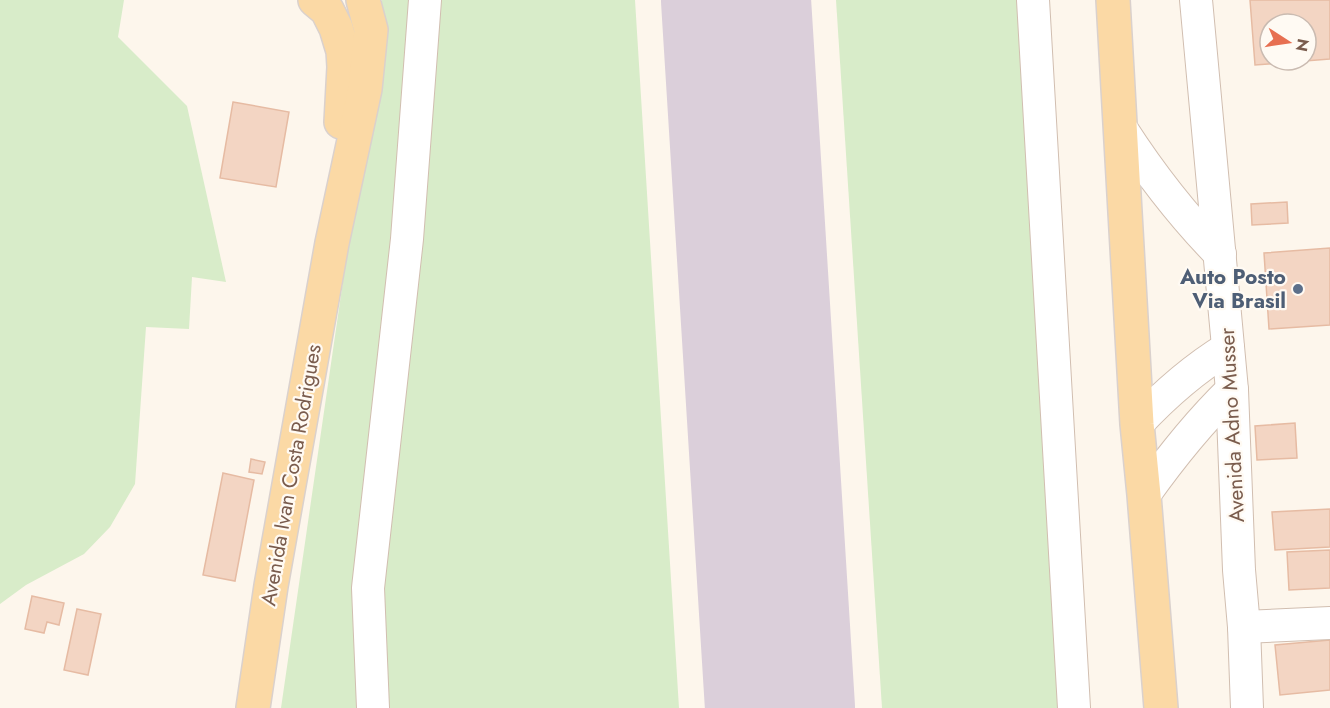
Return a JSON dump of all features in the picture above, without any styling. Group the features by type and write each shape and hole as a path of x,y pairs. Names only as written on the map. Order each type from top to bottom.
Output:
{"main road":[{"name":"Avenida Ivan Costa Rodrigues","path":"315,0 327,10 336,28 343,51 332,243"},
{"path":"1113,0 1137,424 1161,708"},
{"name":"Avenida Ivan Costa Rodrigues","path":"253,708 271,586 332,243 365,89 370,10"}],"street":[{"path":"373,708 368,588 406,239 425,0"},
{"path":"1033,0 1074,708"},
{"name":"Avenida Adno Musser","path":"1196,0 1232,390 1247,708"},
{"path":"1122,130 1167,195 1220,254"},
{"path":"1137,424 1179,382 1228,348"},
{"path":"1144,495 1185,440 1232,390"},
{"path":"1244,627 1330,623"}],"green space":[{"path":"0,0 124,0 118,37 187,106 226,282 192,277 189,329 146,327 135,484 110,527 84,554 26,585 0,604"},
{"path":"382,0 635,0 679,708 281,708"},
{"path":"836,0 1042,0 1090,708 882,708"}],"building":[{"path":"1250,0 1330,0 1330,59 1318,60 1318,12 1258,12 1258,65 1255,65"},
{"path":"233,102 289,112 276,187 220,178"},
{"path":"1287,202 1288,223 1252,225 1251,204"},
{"name":"Auto Posto Via Brasil","path":"1330,248 1330,325 1269,329 1264,253"},
{"path":"1295,423 1297,458 1257,460 1255,426"},
{"path":"251,459 265,462 262,474 249,472"},
{"path":"223,473 254,480 235,581 203,575"},
{"path":"1330,509 1330,547 1275,550 1272,512"},
{"path":"1330,550 1330,588 1289,590 1287,552"},
{"path":"32,596 64,603 59,625 47,622 44,633 25,629"},
{"path":"77,609 101,614 88,675 64,670"},
{"path":"1330,640 1330,690 1280,695 1275,645"}],"runway":[{"path":"736,0 780,708"}],"place":[{"name":"Auto Posto Via Brasil","path":"1298,289"}]}
